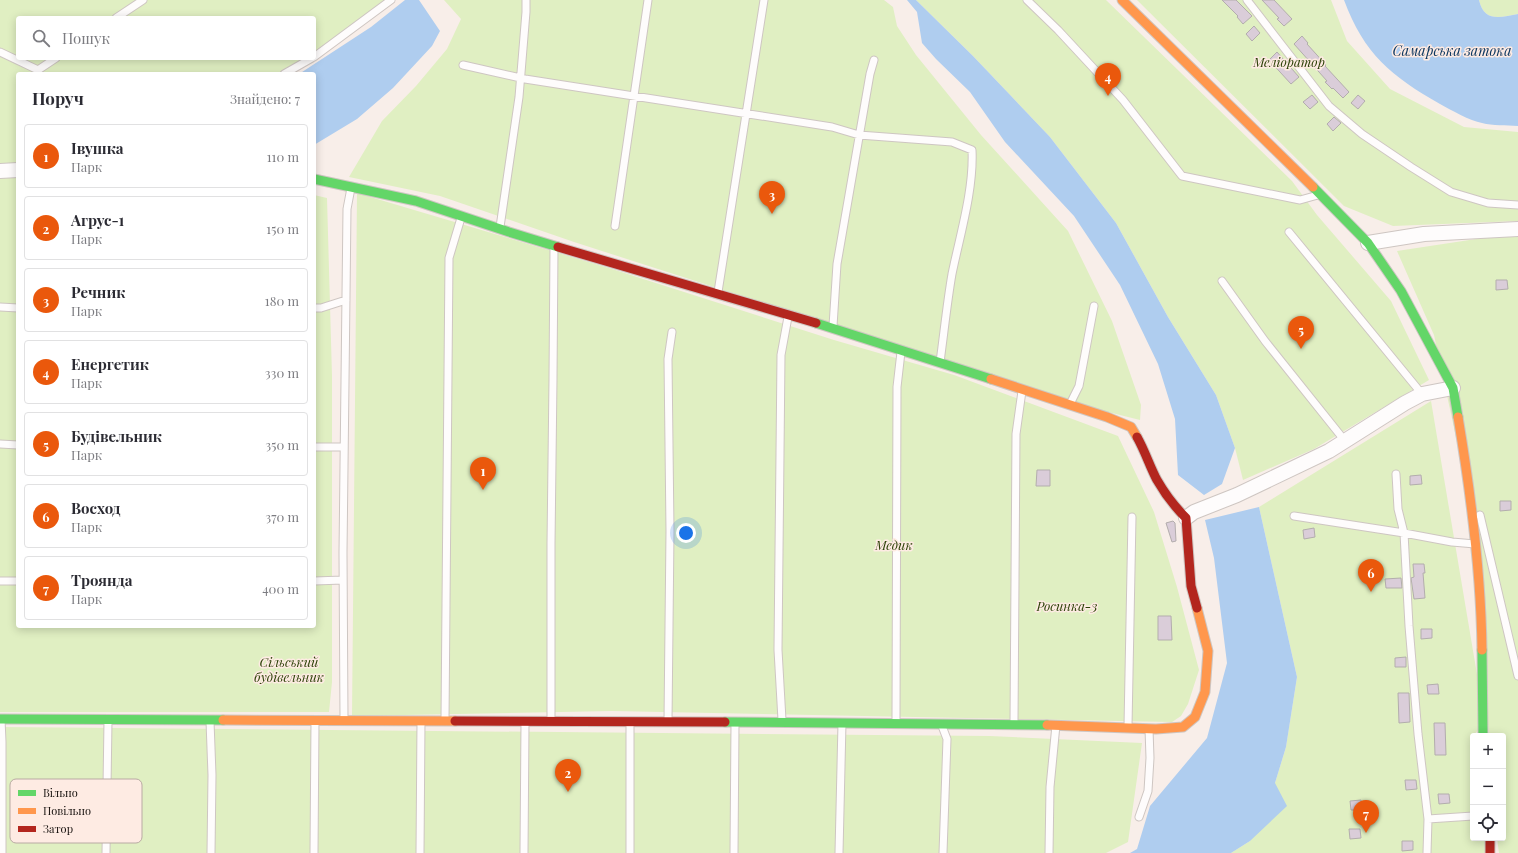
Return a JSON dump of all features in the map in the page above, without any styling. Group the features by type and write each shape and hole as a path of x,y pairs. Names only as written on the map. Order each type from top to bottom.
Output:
{"street":[{"path":"1122,0 1266,140 1368,243 1401,291 1453,388 1468,476 1481,601 1483,733"},
{"path":"0,171 16,170"},
{"path":"0,718 896,723 1056,725 1149,729 1183,727 1195,717 1205,692 1208,651 1191,586 1186,518 1174,506 1157,480 1143,447 1131,427 1070,404 1022,390 901,349 500,229 416,201 316,179"},
{"path":"1368,243 1424,234 1518,229"},
{"path":"1186,518 1194,512 1244,491 1329,451 1405,403 1422,394 1453,388"},
{"path":"1490,841 1490,853"}],"lane":[{"path":"119,16 143,0"},
{"path":"316,55 391,0"},
{"path":"500,229 519,98 526,0"},
{"path":"615,226 648,0"},
{"path":"718,294 764,0"},
{"path":"1027,0 1058,30 1123,100 1182,176 1300,200 1320,195"},
{"path":"1247,0 1329,106 1362,134 1451,192 1488,203 1518,205"},
{"path":"0,52 16,60"},
{"path":"17,60 38,70 53,60"},
{"path":"287,72 308,60"},
{"path":"832,328 837,264 870,74 874,60"},
{"path":"463,65 520,78 832,127 860,135 952,142 972,150 973,164 970,188 952,276 940,362"},
{"path":"344,719 343,580 347,209 351,187"},
{"path":"445,720 450,258 462,216"},
{"path":"1289,232 1422,394"},
{"path":"551,720 554,245"},
{"path":"1222,281 1265,341 1345,441"},
{"path":"316,308 321,308 346,300"},
{"path":"1070,404 1080,386 1094,306"},
{"path":"0,308 16,308"},
{"path":"782,722 778,650 781,355 788,315"},
{"path":"668,721 670,531 668,359 672,332"},
{"path":"896,723 898,387 901,349"},
{"path":"1014,725 1016,434 1022,390"},
{"path":"0,444 16,445"},
{"path":"316,447 344,447"},
{"path":"1396,474 1398,509 1404,533 1409,626 1418,734 1428,819 1426,853"},
{"path":"1468,476 1472,498 1482,520 1518,676"},
{"path":"1294,516 1452,542 1475,544"},
{"path":"1128,728 1132,517"},
{"path":"316,581 343,580"},
{"path":"0,581 16,581"},
{"path":"0,718 2,742 2,853"},
{"path":"107,779 108,719"},
{"path":"210,719 212,775 211,853"},
{"path":"314,853 316,719"},
{"path":"420,853 421,720"},
{"path":"524,853 525,720"},
{"path":"630,721 630,853"},
{"path":"734,853 735,722"},
{"path":"839,853 842,723"},
{"path":"941,724 947,739 943,853"},
{"path":"1048,853 1050,787 1056,725"},
{"path":"1139,817 1148,791 1150,758 1149,729"},
{"path":"1428,819 1470,816"},
{"path":"106,843 106,853"}],"green space":[{"name":"Сільський будівельник","path":"0,0 389,0 316,53 316,16 16,16 16,60 304,60 284,72 16,72 16,628 316,628 316,195 327,198 332,376 332,682 329,712 0,712"},
{"path":"444,0 884,0 893,7 897,26 916,55 981,135 1068,231 1112,321 1141,405 1140,420 1084,406 574,242 440,196 349,177 382,121 416,86 447,49 461,19"},
{"path":"916,0 1106,0 1292,181 1317,215 1391,301 1429,380 1314,449 1243,480 1235,448 1216,395 1168,317 1116,223 1050,137 973,56"},
{"name":"Меліоратор","path":"1137,0 1331,0 1347,41 1390,89 1464,127 1518,132 1518,221 1393,226 1344,206"},
{"path":"1479,0 1518,0 1518,14 1494,17 1485,12 1481,7"},
{"path":"357,193 612,269 834,340 954,375 1118,436 1154,512 1177,587 1199,670 1188,704 1181,716 1172,722 612,711 352,716"},
{"path":"1509,234 1518,235 1518,853 1499,853 1497,841 1506,841 1506,733 1489,733 1468,493 1434,335 1397,251"},
{"path":"1431,401 1485,722 1476,733 1470,733 1470,841 1492,841 1492,853 1231,853 1250,841 1275,783 1286,747 1297,677 1259,507"},
{"path":"0,727 990,736 1142,743 1128,842 1106,853 0,853"}],"water":[{"path":"405,0 419,0 440,31 432,46 393,88 357,119 316,144 316,72 302,72 371,27"},
{"path":"907,0 916,0 973,56 1050,137 1116,223 1168,317 1216,395 1235,448 1222,484 1204,495 1178,475 1175,419 1158,364 1120,285 1074,216 1005,142 970,92 922,43 917,12"},
{"name":"Самарська затока","path":"1344,0 1479,0 1481,7 1485,12 1494,17 1518,14 1518,126 1491,125 1477,122 1440,104 1407,84 1381,62 1370,49 1352,19"},
{"path":"1259,507 1297,677 1286,747 1275,783 1287,806 1250,841 1231,853 1130,853 1137,849 1150,806 1207,738 1227,663 1214,558 1205,520"}],"building":[{"path":"1222,0 1236,0 1252,16 1243,24 1237,17 1238,16"},
{"path":"1262,0 1274,0 1292,19 1284,26 1277,19 1279,18"},
{"path":"1254,26 1260,33 1252,41 1246,34"},
{"path":"1302,36 1308,43 1307,44 1326,65 1325,66 1349,92 1343,98 1325,82 1327,81 1294,44"},
{"path":"1277,52 1299,77 1291,84 1269,60"},
{"path":"1312,95 1318,102 1310,109 1303,102"},
{"path":"1358,95 1365,101 1358,109 1351,103"},
{"path":"1334,117 1341,123 1333,131 1327,124"},
{"path":"1496,280 1507,280 1508,289 1496,290"},
{"path":"1037,470 1050,470 1050,486 1036,486"},
{"path":"1421,475 1422,484 1410,485 1410,476"},
{"path":"1500,501 1511,501 1511,510 1500,511"},
{"path":"1173,521 1175,523 1176,541 1172,542 1166,523"},
{"path":"1314,528 1315,537 1304,539 1303,530"},
{"path":"1413,564 1424,564 1425,573 1423,573 1425,598 1414,599 1411,578 1414,577"},
{"path":"1401,578 1402,588 1386,588 1385,579"},
{"path":"1158,616 1171,616 1172,640 1158,640"},
{"path":"1421,629 1432,629 1432,638 1421,639"},
{"path":"1406,657 1406,667 1395,667 1395,658"},
{"path":"1438,684 1439,694 1428,694 1427,685"},
{"path":"1398,693 1409,693 1410,722 1399,723"},
{"path":"1434,723 1445,723 1446,755 1435,755"},
{"path":"1405,780 1416,780 1417,789 1406,790"},
{"path":"1438,794 1449,794 1450,803 1439,804"},
{"path":"1361,800 1362,810 1351,810 1350,801"},
{"path":"1349,829 1360,829 1361,838 1350,839"},
{"path":"1402,841 1413,841 1413,850 1402,851"}],"traffic: fast":[{"path":"316,179 416,201 558,247"},
{"path":"1313,187 1368,243 1401,291 1453,388 1458,417"},
{"path":"816,323 991,379"},
{"path":"1482,650 1483,733"},
{"path":"0,719 223,720"},
{"path":"725,722 1047,725"}],"traffic: slow":[{"path":"1122,0 1313,187"},
{"path":"991,379 1107,417 1131,427 1137,437"},
{"path":"1458,417 1467,475 1477,562 1480,592 1482,650"},
{"path":"1047,725 1156,729 1183,727 1195,717 1205,692 1208,651 1197,608"},
{"path":"223,720 455,721"}],"traffic: jam":[{"path":"558,247 816,323"},
{"path":"1137,437 1160,485 1170,500 1186,518 1191,586 1197,608"},
{"path":"455,721 725,722"},
{"path":"1490,841 1490,853"}],"place":[{"name":"Енергетик","path":"1108,96"},
{"name":"Речник","path":"772,214"},
{"name":"Будівельник","path":"1301,349"},
{"name":"Івушка","path":"483,490"},
{"name":"Восход","path":"1371,592"},
{"name":"Агрус-1","path":"568,792"},
{"name":"Троянда","path":"1366,833"}],"park label":[{"name":"Медик","path":"894,545"},
{"name":"Росинка-3","path":"1067,606"}]}
